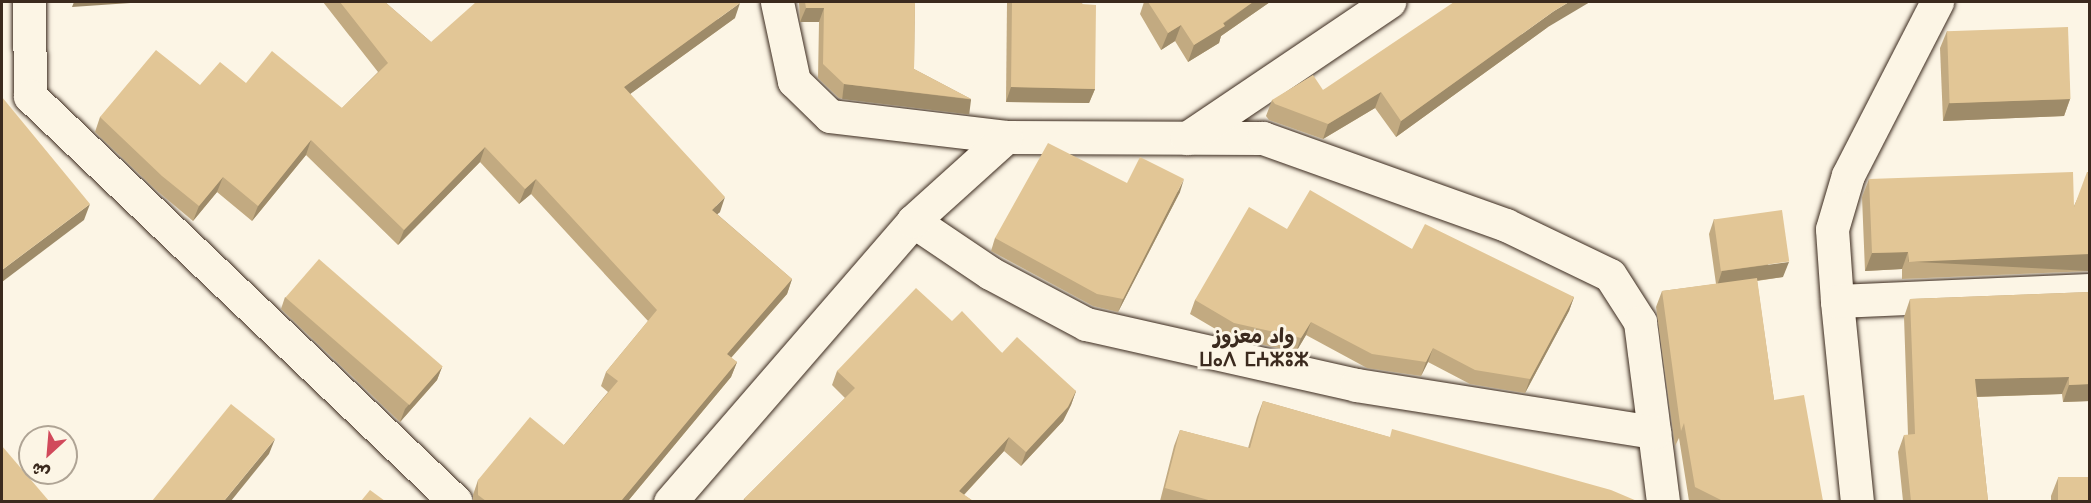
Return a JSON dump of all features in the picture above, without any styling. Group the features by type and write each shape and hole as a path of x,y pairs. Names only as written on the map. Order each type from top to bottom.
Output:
{"street":[{"path":"29,2 30,96 456,501"},
{"path":"777,2 794,81 830,116 1006,137 1263,138 1506,225 1610,276 1640,322 1663,501"},
{"path":"1187,138 1389,2"},
{"path":"1857,501 1832,229 1848,175 1937,2"},
{"path":"670,501 913,221 1006,137"},
{"path":"913,221 990,273 1086,324 1356,386 1654,432"},
{"path":"1837,301 2090,290"}],"building":[{"path":"340,2 385,2 431,42 476,2 740,3 624,87 725,197 712,210 792,279 727,354 737,362 621,501 486,501 478,495 478,480 530,417 564,445 618,381 606,372 657,310 536,179 525,189 485,147 404,230 311,140 258,206 223,177 199,206 162,176 100,117 156,50 200,85 220,62 246,83 272,51 342,108 388,63"},
{"path":"805,2 915,2 914,69 971,99 844,84 823,64 824,8 806,8"},
{"path":"1012,2 1082,2 1082,4 1096,5 1095,89 1011,87"},
{"path":"1148,2 1253,2 1223,23 1225,26 1194,45 1181,25 1168,33"},
{"path":"1454,2 1569,2 1401,121 1381,92 1328,124 1275,104 1272,100 1313,75 1323,90"},
{"path":"2068,27 2071,99 1950,103 1947,31"},
{"path":"2,97 90,204 2,270"},
{"path":"1048,143 1127,183 1140,157 1184,179 1123,299 1097,294 995,238"},
{"path":"2073,172 2074,207 2087,172 2090,172 2090,254 1909,262 1908,252 1872,253 1869,179"},
{"path":"1310,190 1412,249 1425,224 1574,297 1530,379 1475,370 1433,348 1426,362 1372,354 1311,322 1301,338 1234,323 1195,300 1249,207 1287,229"},
{"path":"1782,210 1789,261 1721,271 1714,220"},
{"path":"319,259 443,367 409,405 286,297"},
{"path":"1757,278 1774,400 1804,395 1823,501 1723,501 1695,487 1684,423 1681,431 1662,291"},
{"path":"916,288 952,321 962,311 1002,353 1017,337 1076,391 1068,407 1026,452 1009,437 959,491 973,501 747,501 744,499 855,388 837,371"},
{"path":"2090,292 2090,384 2069,385 2069,377 1975,379 1988,501 1911,501 1904,435 1915,434 1910,299"},
{"path":"1263,401 1390,437 1392,429 1611,490 1637,501 1212,501 1165,488 1180,430 1250,448"},
{"path":"231,404 275,439 224,501 152,501"},
{"path":"2,446 18,465 18,485 35,485 49,501 2,501"},
{"path":"2058,477 2090,477 2090,501 2058,501"},
{"path":"370,490 385,501 361,501"}],"district":[{"name":"واد معزوز ⵡⴰⴷ ⵎⵄⵣⵓⵣ","path":"1254,350"}]}
